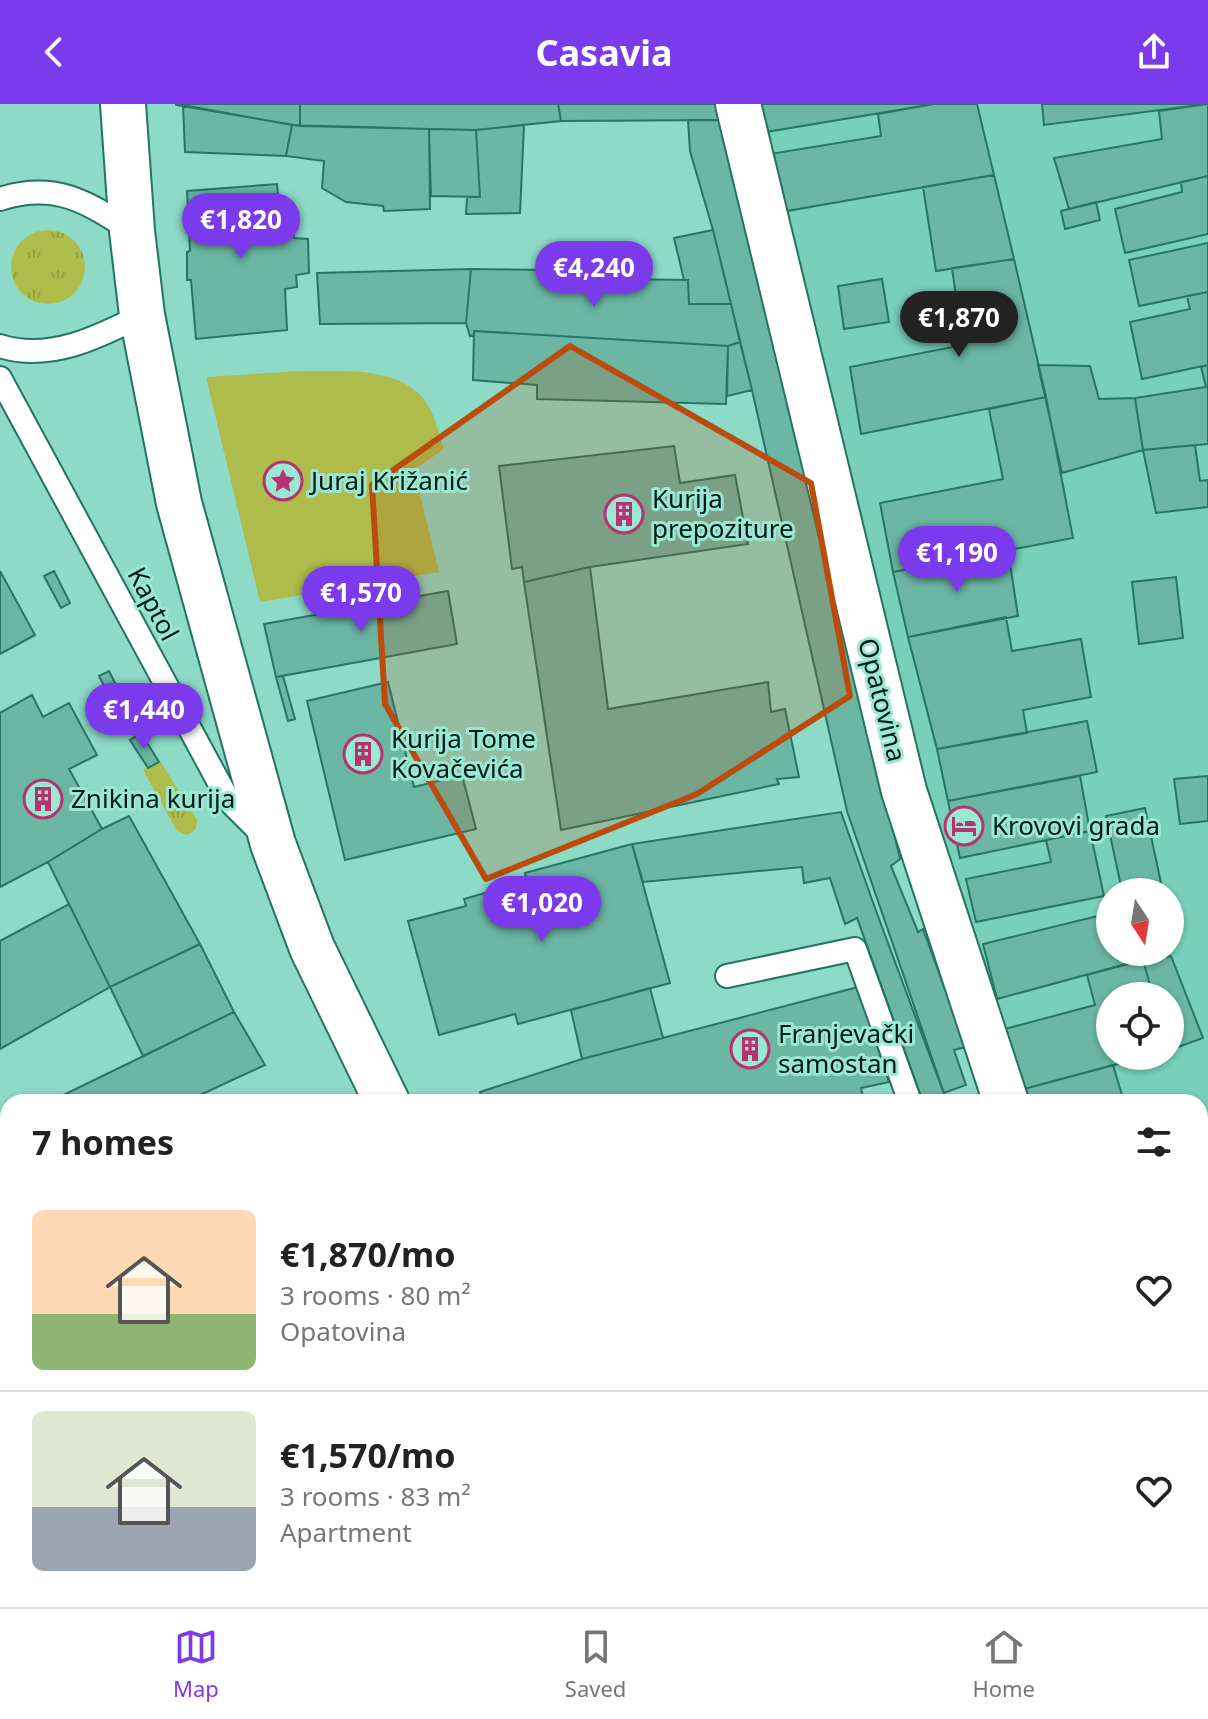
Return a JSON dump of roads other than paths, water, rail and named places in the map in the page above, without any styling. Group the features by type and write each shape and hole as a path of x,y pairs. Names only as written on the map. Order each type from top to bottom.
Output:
{"street":[{"path":"123,104 132,231 142,315 179,503 273,844 312,948 383,1094"},
{"name":"Opatovina","path":"738,104 904,791 1003,1094"}],"lane":[{"path":"0,199 16,194 50,191 85,201 132,231"},
{"path":"0,346 11,350 50,350 96,339 142,315"},
{"name":"Kaptol","path":"0,378 229,801 273,844"},
{"path":"727,976 855,949 907,1094"}],"place":[{"name":"Juraj Križanić","path":"283,481"},
{"name":"Kurija prepoziture","path":"624,514"},
{"name":"Kurija Tome Kovačevića","path":"363,754"},
{"name":"Znikina kurija","path":"43,799"},
{"name":"Krovovi grada","path":"964,826"},
{"name":"Franjevački samostan","path":"750,1049"}]}
